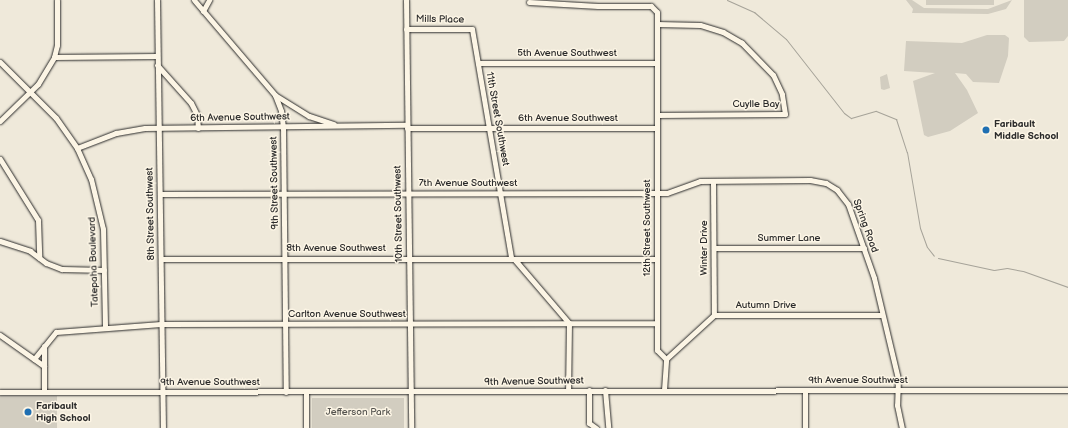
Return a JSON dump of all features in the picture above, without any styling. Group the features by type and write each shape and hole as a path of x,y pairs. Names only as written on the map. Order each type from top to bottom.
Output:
{"street":[{"path":"0,122 44,76 54,57 57,45 57,0"},
{"name":"8th Street Southwest","path":"157,0 162,428"},
{"path":"194,0 275,95 309,116 348,126"},
{"path":"203,11 209,0"},
{"name":"10th Street Southwest","path":"406,0 411,428"},
{"path":"529,2 598,6 651,6 657,12 657,63"},
{"name":"Cuylle Bay","path":"656,115 785,114 782,94 773,75 742,43 722,32 700,25 657,24"},
{"name":"Mills Place","path":"406,29 472,29"},
{"name":"11th Street Southwest","path":"472,29 500,193 513,259"},
{"path":"54,57 157,56"},
{"name":"Tatepaha Boulevard","path":"0,62 56,118 77,148 91,179 100,212 104,270 105,328"},
{"name":"5th Avenue Southwest","path":"478,63 657,63"},
{"name":"12th Street Southwest","path":"657,63 657,350 666,359"},
{"path":"157,65 191,103 197,115 198,128"},
{"name":"9th Street Southwest","path":"275,95 281,111 283,127 286,392"},
{"name":"6th Avenue Southwest","path":"77,148 116,133 159,128 348,126 656,128"},
{"path":"0,159 34,211 39,240 40,258"},
{"name":"Spring Road","path":"657,193 672,192 700,181 810,180 832,186 848,204 864,248 898,379 898,413 902,428"},
{"name":"Winter Drive","path":"713,181 714,315"},
{"name":"7th Avenue Southwest","path":"160,194 657,193"},
{"path":"0,240 30,250 40,258 62,269 104,270"},
{"path":"30,250 39,240"},
{"name":"Summer Lane","path":"714,248 864,248"},
{"name":"8th Avenue Southwest","path":"160,259 657,259"},
{"path":"513,259 569,323 568,391"},
{"path":"664,390 666,359 714,315"},
{"name":"Autumn Drive","path":"714,315 882,315"},
{"name":"Carlton Avenue Southwest","path":"34,359 56,332 161,324 657,323"},
{"path":"0,335 44,366"},
{"path":"44,345 44,392"},
{"path":"589,390 589,423 596,428"},
{"name":"9th Avenue Southwest","path":"0,392 410,393 589,390 1068,390"},
{"path":"605,390 608,428"},
{"path":"805,390 805,428"},
{"path":"306,393 306,428"}],"green space":[{"path":"906,0 912,0 924,8 988,9 1012,0 1006,9 988,14 912,13 913,9"},
{"path":"926,0 994,0 994,5 926,5"},
{"path":"1024,0 1068,0 1068,36 1064,41 1029,42 1024,37"},
{"path":"987,35 1005,35 1009,38 1008,56 999,83 973,82 966,74 955,73 967,90 978,113 950,131 928,137 924,135 913,81 935,73 904,71 906,41 962,43"},
{"path":"887,74 890,88 884,90 881,89 880,77"},
{"name":"Faribault High School","path":"0,396 57,396 57,428 0,428"},
{"name":"Jefferson Park","path":"312,398 404,398 404,428 312,428"}],"waterway":[{"path":"727,0 754,12 786,39 844,113 851,118 876,111 896,119 907,152 920,228 927,247 934,256"},
{"path":"938,258 994,270 1007,268 1023,271 1068,287"}],"place":[{"name":"Faribault Middle School","path":"986,130"},
{"name":"Faribault High School","path":"28,412"}]}
